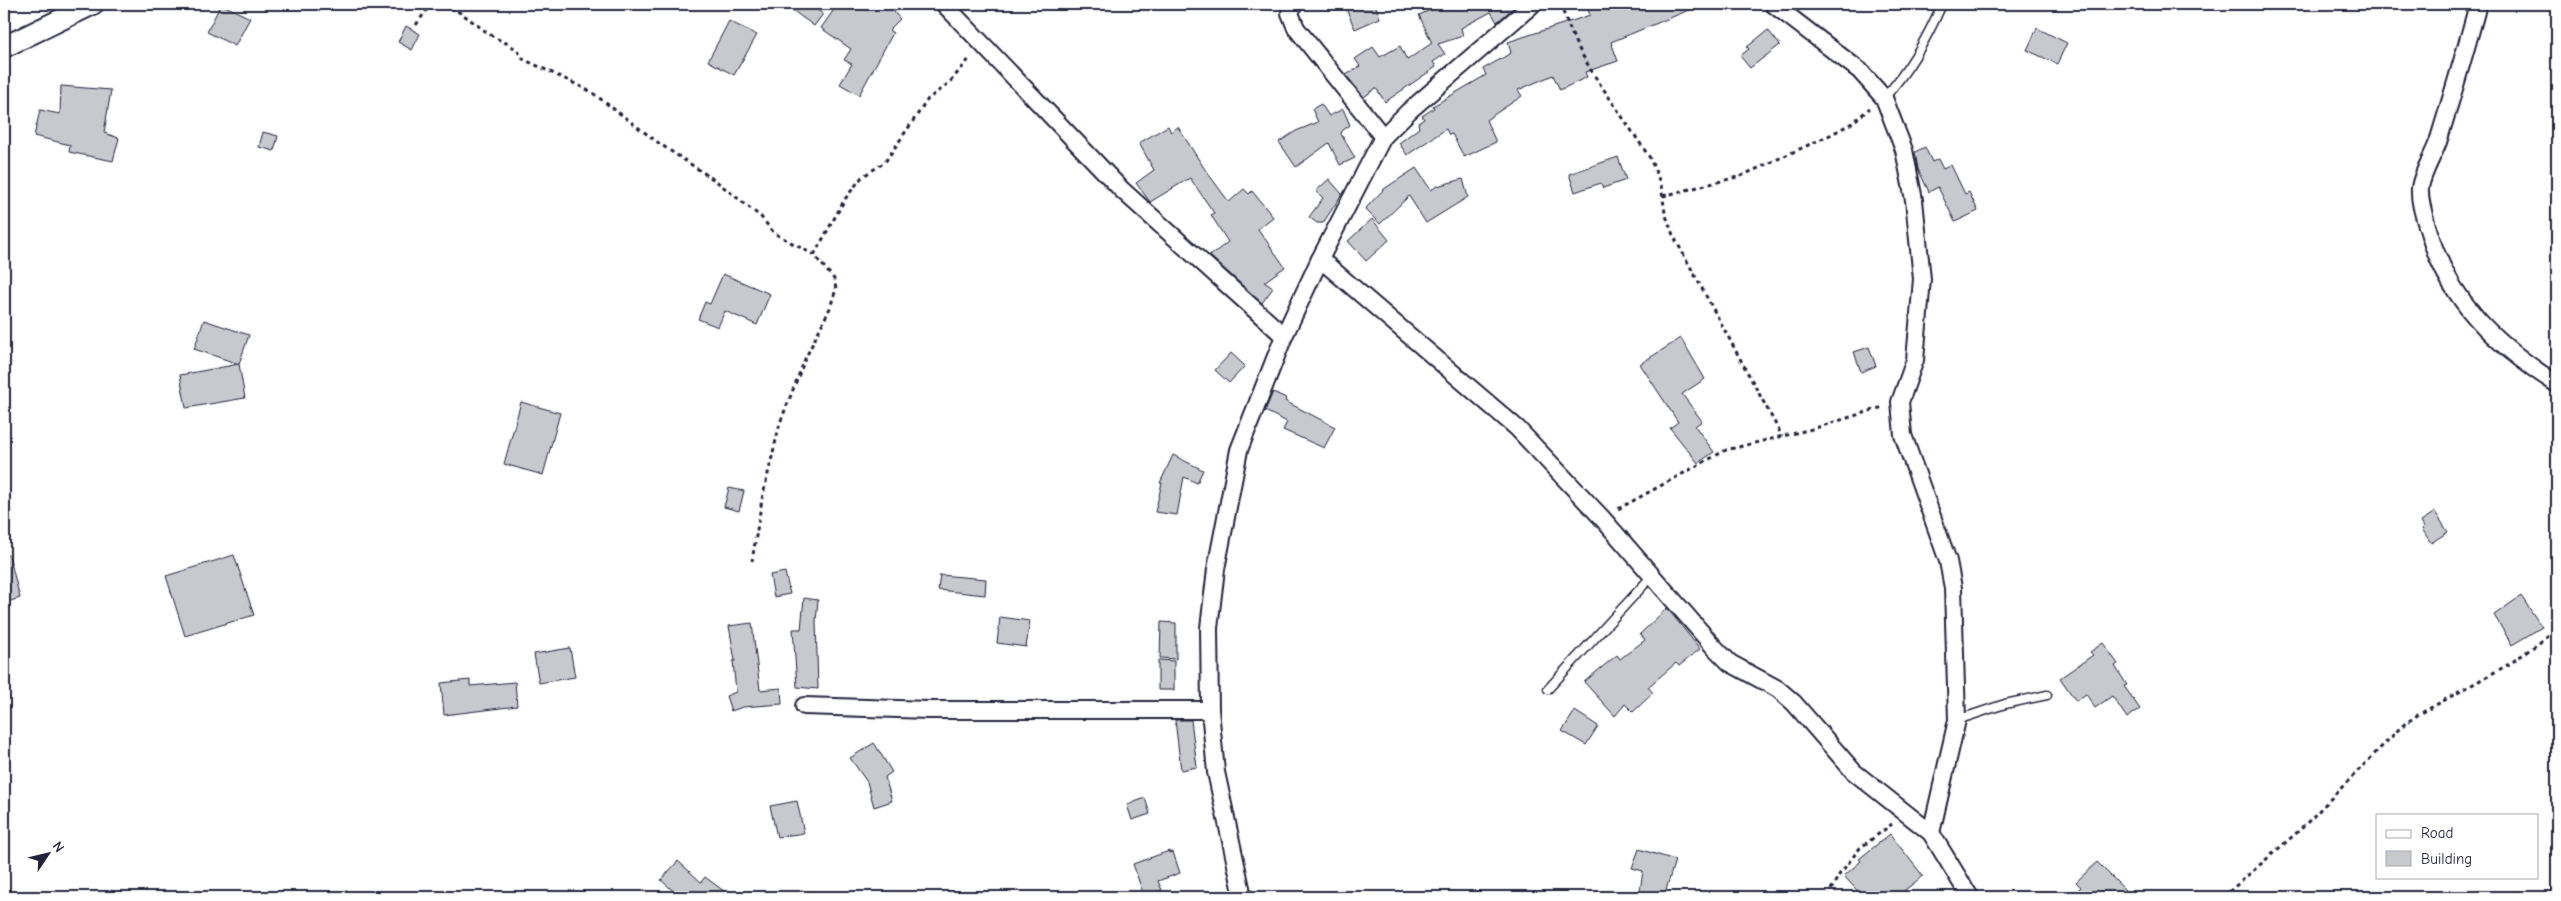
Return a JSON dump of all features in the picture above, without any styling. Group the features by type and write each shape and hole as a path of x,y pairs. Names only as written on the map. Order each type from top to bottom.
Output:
{"street":[{"path":"4,47 93,4"},
{"path":"944,4 1122,190 1284,336"},
{"path":"1294,4 1290,13 1296,28 1383,138"},
{"path":"1243,897 1216,772 1210,710 1209,628 1216,569 1239,450 1284,336 1320,259 1383,138 1409,111 1533,4"},
{"path":"1773,4 1860,71 1884,98 1904,150 1914,200 1922,279 1915,360 1900,402 1903,435 1948,561 1953,588 1957,720 1931,833"},
{"path":"2478,4 2433,157 2420,187 2422,206 2432,243 2446,277 2462,302 2518,357 2557,384"},
{"path":"1320,259 1517,428 1602,518 1730,663 1778,690 1794,703 1854,772 1931,833 1970,897"},
{"path":"804,706 929,710 1210,710"}],"lane":[{"path":"1884,98 1907,72 1930,33 1942,4"},
{"path":"1548,689 1652,576"},
{"path":"1957,720 2005,704 2047,695"}],"path":[{"path":"416,25 431,4"},
{"path":"443,4 464,13 490,35 512,45 519,50 523,58 590,91 660,144 716,181 761,217 774,233 814,256 834,279 836,289 816,338 805,359 780,423 762,499 752,561"},
{"path":"1560,4 1575,42 1592,72 1650,158 1662,185 1665,213 1673,235 1782,436"},
{"path":"814,256 846,199 862,177 885,162 928,99 949,83 970,58 986,46"},
{"path":"1663,196 1741,176 1852,123 1884,98"},
{"path":"1602,518 1726,450 1900,402"},
{"path":"2223,897 2301,829 2402,726 2416,716 2511,663 2557,630"},
{"path":"1827,897 1839,876 1860,848 1906,812"}],"building":[{"path":"221,4 250,18 235,46 207,32"},
{"path":"784,4 809,4 823,14 814,26"},
{"path":"838,4 904,4 894,12 900,19 889,30 893,33 859,95 840,84 852,64 844,60 851,49 821,28"},
{"path":"1344,4 1375,4 1380,18 1355,29"},
{"path":"1444,4 1518,4 1497,22 1491,12 1461,28 1463,36 1438,44 1445,54 1433,62 1436,67 1385,102 1376,88 1364,97 1346,75 1360,66 1355,59 1373,47 1380,57 1400,46 1407,60 1432,43 1419,15"},
{"path":"1586,4 1704,4 1611,42 1618,61 1585,72 1587,77 1560,90 1553,75 1518,90 1522,96 1486,120 1496,142 1464,157 1452,134 1449,135 1446,129 1407,155 1399,143 1419,128 1418,123 1424,119 1422,116 1434,108 1433,106 1486,75 1483,69 1511,53 1508,42 1590,15"},
{"path":"729,21 757,35 734,75 708,61"},
{"path":"406,26 420,34 412,50 398,42"},
{"path":"2037,28 2067,43 2057,64 2027,50"},
{"path":"1768,30 1780,45 1750,68 1740,56 1749,49 1747,47"},
{"path":"61,86 111,90 104,133 119,138 113,161 69,152 70,145 34,136 40,110 60,114"},
{"path":"1321,104 1329,116 1343,109 1350,125 1341,134 1355,158 1340,165 1329,143 1296,167 1279,142 1296,131 1318,122 1312,109"},
{"path":"1168,126 1171,132 1178,127 1204,168 1229,202 1244,189 1249,194 1252,191 1273,217 1258,229 1285,267 1264,282 1273,288 1262,303 1210,256 1228,242 1211,215 1214,213 1190,178 1150,202 1136,183 1154,170 1139,143"},
{"path":"263,132 278,136 274,151 259,147"},
{"path":"1925,147 1932,162 1938,159 1943,169 1951,165 1965,194 1969,192 1978,211 1955,222 1938,187 1929,192 1918,169 1915,152"},
{"path":"1618,157 1626,180 1603,188 1601,183 1575,192 1569,174"},
{"path":"1416,168 1431,190 1437,186 1463,179 1468,197 1426,223 1409,196 1380,224 1365,209 1384,189"},
{"path":"1329,179 1342,194 1323,223 1317,223 1309,217 1323,198 1316,191"},
{"path":"1372,219 1389,240 1366,261 1348,241"},
{"path":"723,274 770,294 757,325 725,311 718,327 698,319 705,302 710,304"},
{"path":"204,320 249,335 239,364 194,349"},
{"path":"1681,338 1705,379 1682,394 1702,421 1695,426 1714,452 1698,463 1670,428 1678,422 1640,364"},
{"path":"1869,347 1876,366 1861,372 1854,352"},
{"path":"1231,353 1245,366 1229,383 1215,370"},
{"path":"239,364 245,398 186,408 180,375"},
{"path":"1273,392 1286,398 1285,401 1335,427 1324,448 1283,430 1287,422 1265,411"},
{"path":"521,402 560,413 543,475 504,464"},
{"path":"1173,455 1203,470 1197,483 1184,477 1177,515 1155,512 1162,483 1160,483"},
{"path":"729,488 744,491 739,511 724,507"},
{"path":"2435,512 2448,532 2431,543 2422,529 2424,527 2421,521"},
{"path":"9,555 20,598 4,603 4,556"},
{"path":"234,555 254,615 185,636 166,576"},
{"path":"785,572 790,594 774,597 770,575"},
{"path":"940,575 986,579 985,595 938,590"},
{"path":"2521,596 2542,627 2512,645 2494,615"},
{"path":"804,598 818,600 816,621 818,689 797,687 793,629 801,629"},
{"path":"1667,608 1700,649 1679,666 1676,663 1648,687 1653,693 1633,712 1625,704 1615,716 1584,682 1617,655 1620,659 1645,640 1640,634"},
{"path":"1000,617 1030,621 1026,647 997,643"},
{"path":"1161,622 1176,623 1176,659 1160,658"},
{"path":"752,623 760,690 781,688 782,704 743,707 731,711 726,696 736,692 733,661 735,661 729,626"},
{"path":"2103,643 2118,664 2115,666 2127,685 2124,686 2140,709 2127,718 2112,696 2095,708 2086,694 2076,701 2060,678 2093,655 2090,652"},
{"path":"570,648 575,677 539,683 534,654"},
{"path":"1158,660 1174,661 1174,690 1158,690"},
{"path":"470,680 470,686 515,682 517,706 444,715 441,683"},
{"path":"1575,711 1598,726 1586,745 1562,731"},
{"path":"1175,720 1191,720 1197,767 1181,770"},
{"path":"874,743 892,772 885,777 892,801 874,807 867,782 850,758"},
{"path":"1145,798 1150,814 1132,820 1127,805"},
{"path":"797,801 804,833 777,837 770,806"},
{"path":"1890,834 1923,876 1896,897 1863,897 1844,876 1861,861 1859,859"},
{"path":"1639,849 1675,860 1664,897 1639,897 1643,871 1632,868"},
{"path":"1169,851 1169,853 1173,852 1180,873 1158,881 1162,890 1144,896 1133,864"},
{"path":"678,861 701,882 705,877 732,897 680,897 661,880"},
{"path":"2097,862 2132,897 2070,897 2081,887 2076,882"}]}
